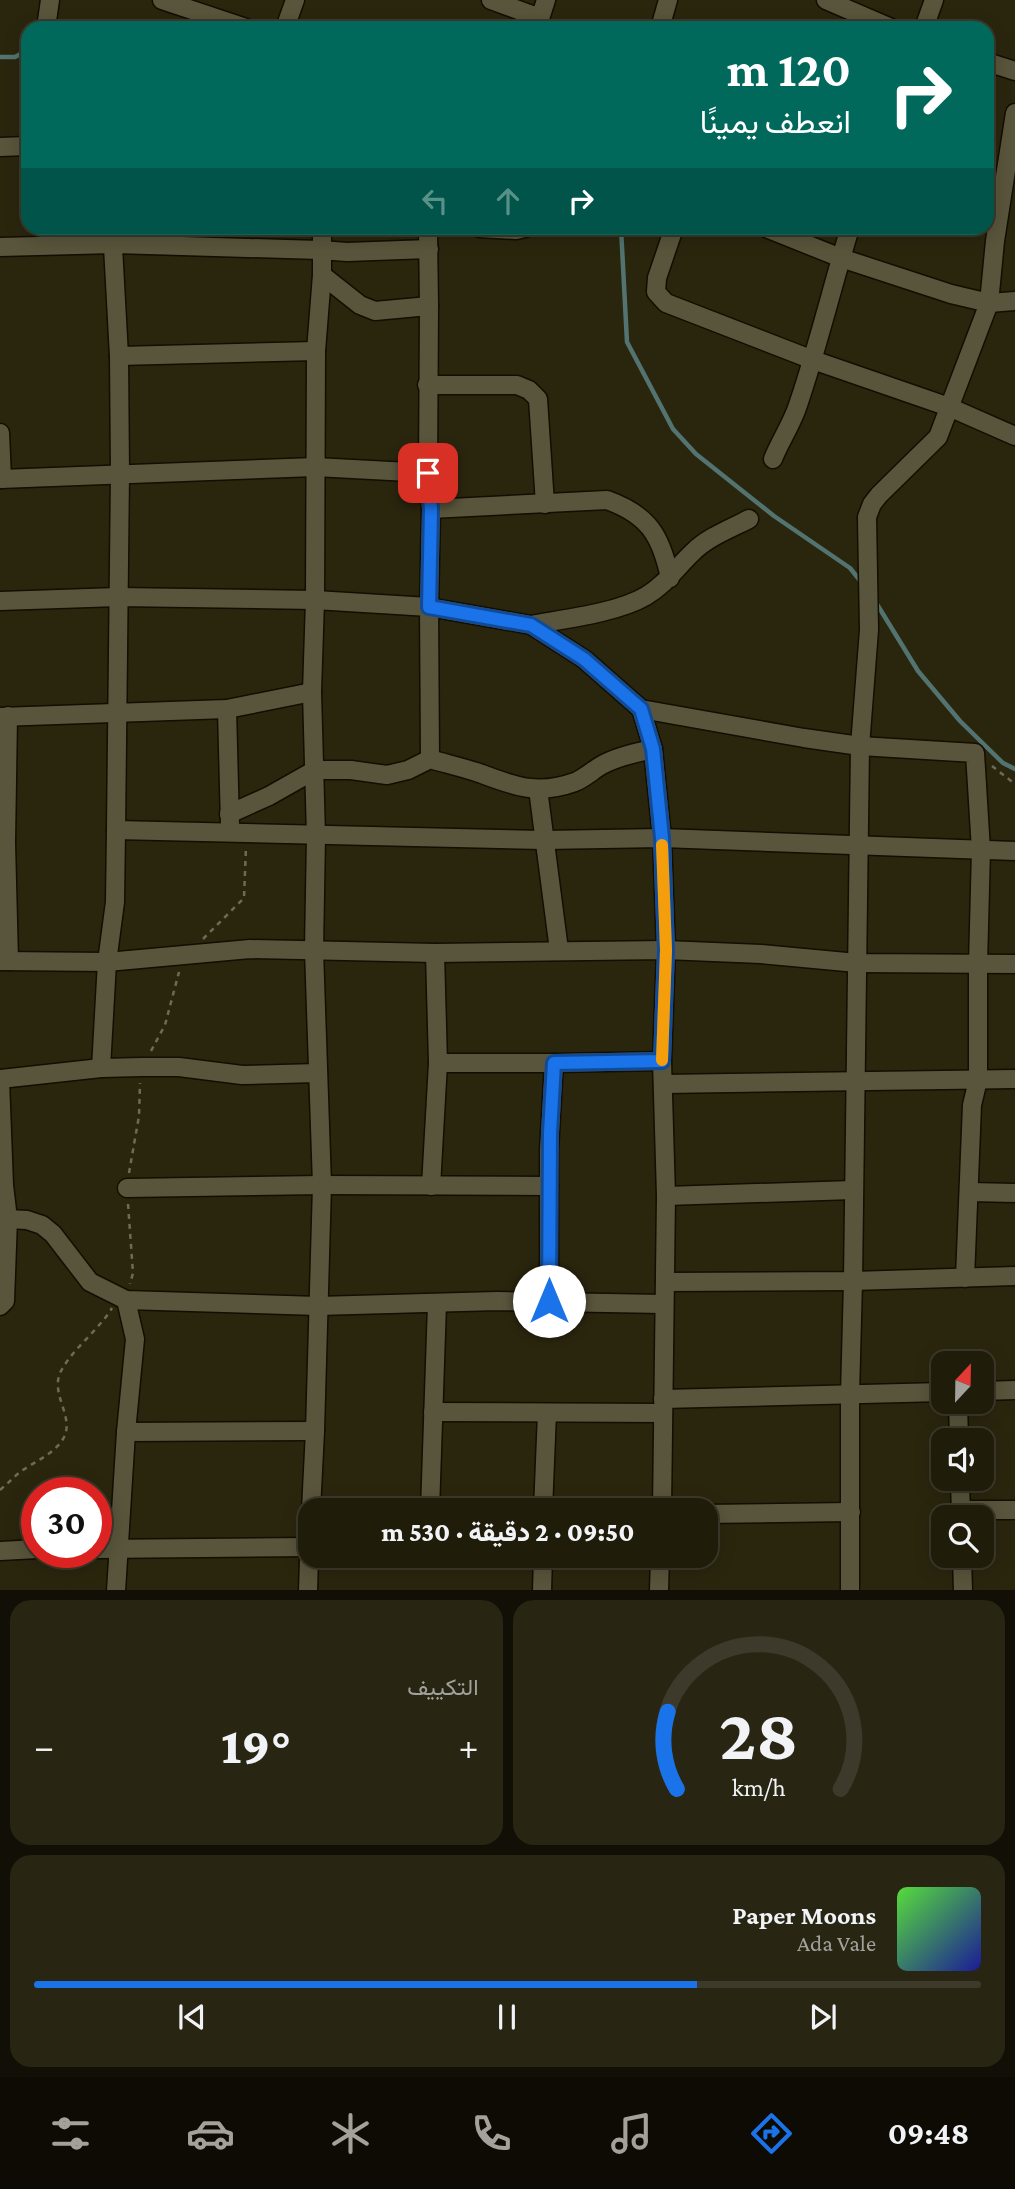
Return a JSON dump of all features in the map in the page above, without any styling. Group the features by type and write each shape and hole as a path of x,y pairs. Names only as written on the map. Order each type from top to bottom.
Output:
{"street":[{"path":"47,21 50,0"},
{"path":"162,0 225,21"},
{"path":"288,21 295,0"},
{"path":"491,0 535,21"},
{"path":"540,21 546,0"},
{"path":"662,21 668,0"},
{"path":"825,0 874,21"},
{"path":"927,21 934,0"},
{"path":"994,64 1015,71"},
{"path":"850,1590 850,1395 860,746 869,630 867,517 879,495 937,437 989,303 995,240 1015,113"},
{"path":"0,147 21,146"},
{"path":"312,1498 322,1185 314,950 316,836 312,692 316,351 321,235"},
{"path":"428,235 430,759"},
{"path":"672,235 657,278 656,292 666,303 813,360 949,407 1015,436"},
{"path":"784,235 841,258 951,294 989,303 1015,301"},
{"path":"773,459 797,409 822,333 848,235"},
{"path":"101,1068 107,962 115,902 120,473 119,356 113,236"},
{"path":"0,247 113,236 347,252 429,249"},
{"path":"321,275 360,305 374,311 429,306"},
{"path":"119,356 316,351"},
{"path":"427,385 517,385 529,390 538,399 545,503"},
{"path":"0,433 1,479 316,467 428,473"},
{"path":"431,509 607,500 623,506 656,535 665,555 670,578"},
{"path":"0,601 118,597 315,600 429,607 531,625 623,605 645,597 670,578 703,544 748,519"},
{"path":"531,625 584,659 641,709 860,746 975,753 981,850 978,1080 972,1105 965,1278"},
{"path":"312,692 227,709 4,717 5,961 107,962 250,949 435,953 666,950 857,962 1015,964"},
{"path":"227,709 229,814 239,833"},
{"path":"641,709 653,749 662,838 666,950 662,1061 666,1196 662,1498"},
{"path":"229,814 315,770 351,770 387,775 408,770 430,759 504,784 538,789 563,786 609,762 653,749"},
{"path":"538,789 559,950"},
{"path":"116,830 544,840 662,838 1015,851"},
{"path":"431,1186 438,1063 435,953"},
{"path":"438,1063 662,1061"},
{"path":"549,1301 550,1116 554,1063"},
{"path":"0,1306 5,1301 8,1219 2,1186 0,1080 101,1068 142,1067 179,1067 242,1075 318,1073"},
{"path":"663,1083 1015,1079"},
{"path":"127,1188 549,1186"},
{"path":"666,1196 853,1190"},
{"path":"969,1192 1015,1193"},
{"path":"8,1219 27,1220 42,1225 53,1234 90,1282 122,1298 318,1306 549,1301 663,1304"},
{"path":"665,1282 853,1281 1015,1276"},
{"path":"116,1590 135,1339 122,1298"},
{"path":"430,1498 437,1304"},
{"path":"994,1391 1015,1390"},
{"path":"433,1412 547,1413 931,1392"},
{"path":"543,1498 547,1413"},
{"path":"126,1432 315,1431"},
{"path":"994,1511 1015,1510"},
{"path":"718,1514 851,1512"},
{"path":"112,1549 298,1547"},
{"path":"0,1551 21,1550"},
{"path":"308,1590 309,1568"},
{"path":"541,1590 542,1568"},
{"path":"659,1590 660,1568"},
{"path":"962,1568 963,1590"}],"path":[{"path":"975,753 1015,783"},
{"path":"0,1490 19,1473 56,1448 65,1437 67,1421 57,1385 60,1373 122,1298 133,1273 127,1188 139,1116 138,1096 142,1067 165,1025 176,978 188,953 244,898 239,833"}],"waterway":[{"path":"0,57 15,57 21,54"},
{"path":"621,235 627,342 673,429 696,454 774,516 850,568 862,583"},
{"path":"875,601 918,671 960,721 1003,763 1015,769"}],"slow traffic":[{"path":"662,845 666,950 662,1060"}],"route":[{"path":"428,473 431,509 429,607 531,625 584,659 641,709 653,749 662,838 666,950 662,1061 554,1063 550,1116 549,1301"}]}
